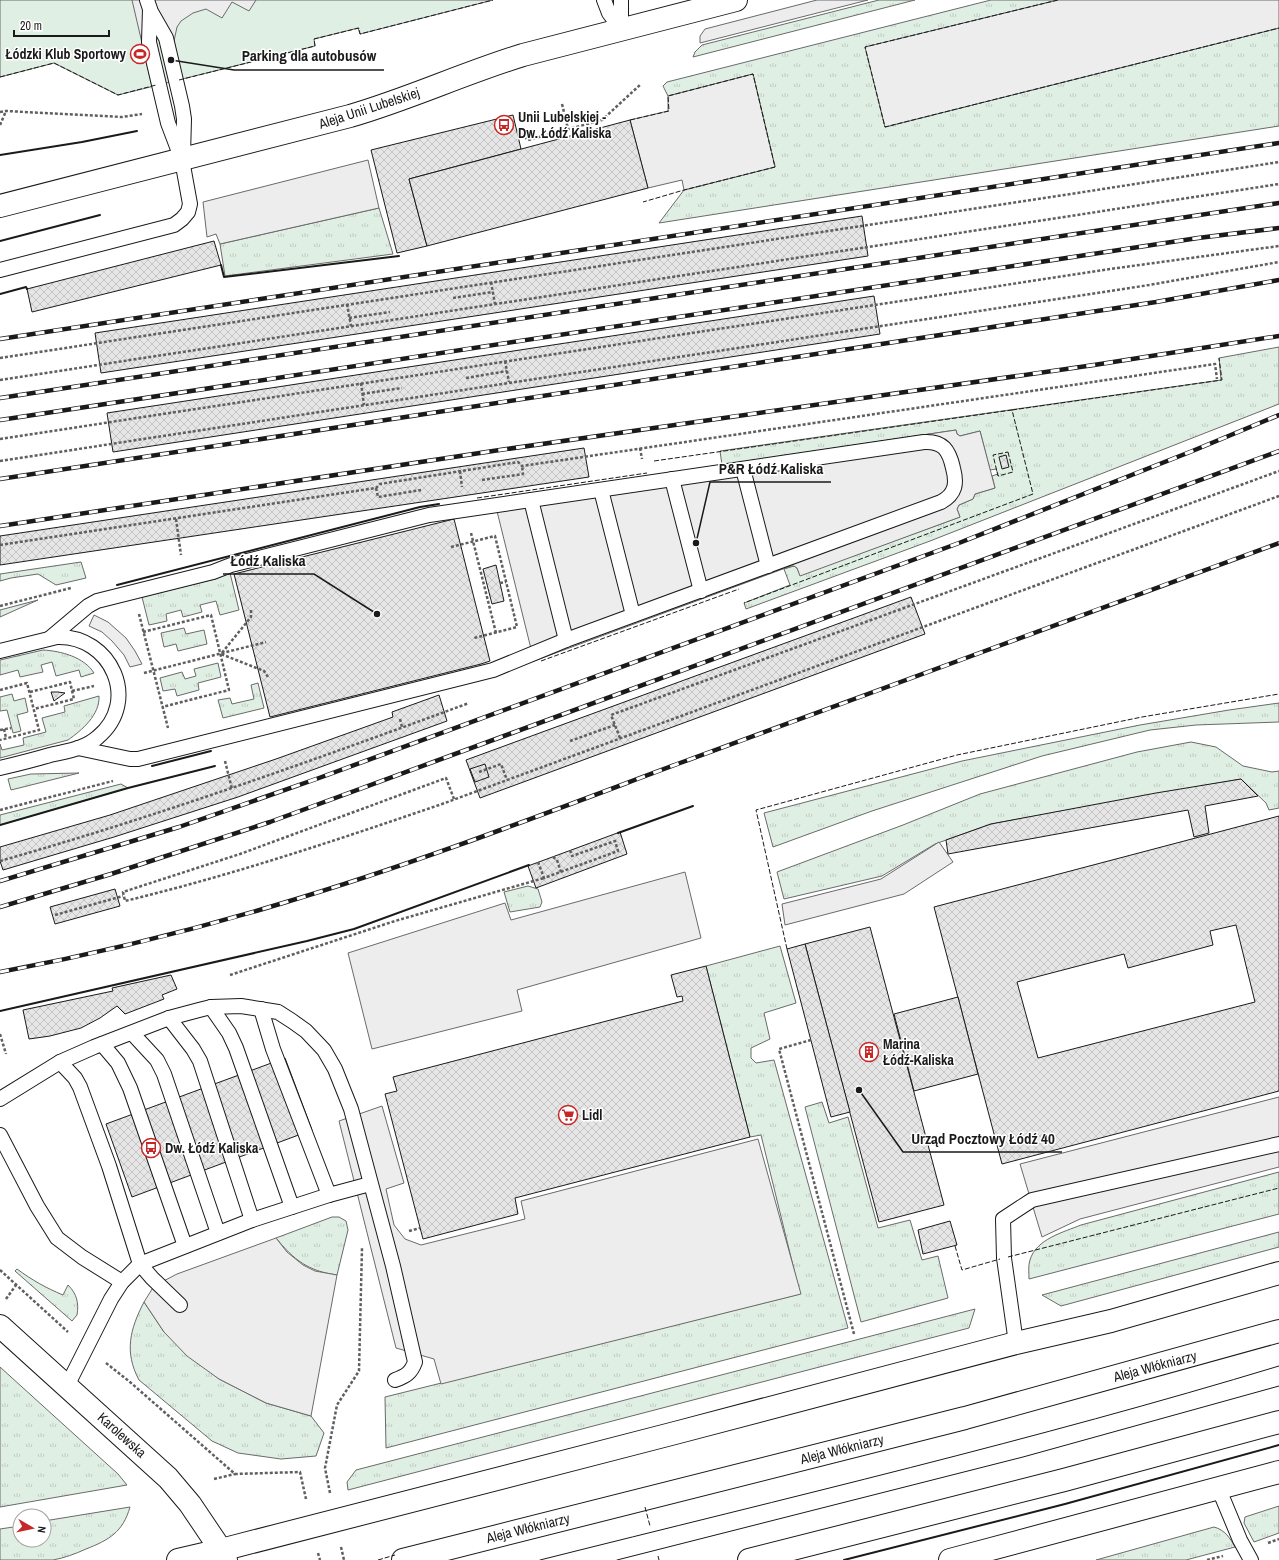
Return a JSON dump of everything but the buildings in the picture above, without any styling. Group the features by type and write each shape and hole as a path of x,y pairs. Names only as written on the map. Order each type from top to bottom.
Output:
{"main road":[{"name":"Aleja Unii Lubelskiej","path":"0,206 357,114 377,108 496,63 736,0"},
{"path":"178,1560 224,1555 675,1433 1016,1343 1111,1321 1279,1273"},
{"name":"Karolewska","path":"0,1326 168,1478 190,1504 224,1555"},
{"name":"Aleja Włókniarzy","path":"403,1560 965,1418 1279,1331"},
{"path":"749,1560 1064,1480 1279,1422"},
{"path":"950,1560 1218,1487 1279,1472"}],"lane":[{"path":"604,0 609,13 621,29"},
{"path":"621,0 621,29"},
{"path":"0,270 174,225 188,212 190,204 182,160 168,123 149,42 149,4"},
{"path":"149,4 166,38 182,106 184,119 182,160"},
{"path":"50,638 88,606 97,601 213,572 231,565 429,515 924,442 934,442 939,444 947,450 951,459 955,476 955,486 950,496 941,502 566,640 493,670 138,759 130,759 78,748"},
{"path":"743,469 768,566"},
{"path":"672,479 701,591"},
{"path":"601,490 633,615"},
{"path":"530,500 566,640"},
{"path":"0,651 50,638 72,638 92,646 107,660 112,668 117,682 118,698 112,720 104,732 85,746 0,768"},
{"path":"0,1099 60,1062 169,1018 211,1007 241,1006 278,1012 292,1021 306,1031 324,1050 335,1069 351,1109 393,1266 415,1362 412,1370 406,1376 395,1380"},
{"path":"211,1007 229,1033 236,1048 292,1207"},
{"path":"261,1009 276,1056 328,1195"},
{"path":"169,1018 193,1049 200,1061 252,1220"},
{"path":"132,1033 157,1060 164,1074 218,1233"},
{"path":"102,1044 118,1063 130,1088 185,1246"},
{"path":"60,1062 75,1078 82,1092 109,1166 140,1264 180,1305"},
{"path":"0,1135 37,1206 57,1238 82,1257 122,1282"},
{"path":"1016,1343 1004,1258 1003,1219 1032,1200 1279,1144"},
{"path":"67,1386 122,1282 140,1264 252,1220 328,1195 370,1184"},
{"path":"1218,1487 1251,1560"}],"path":[{"path":"517,130 528,140 602,120 641,84"},
{"path":"562,104 568,129"},
{"path":"0,112 6,111 122,117 165,110"},
{"path":"0,125 6,111"},
{"path":"0,358 1279,162"},
{"path":"0,380 1279,184"},
{"path":"0,439 1110,269 1279,246"},
{"path":"0,461 1149,285 1279,262"},
{"path":"491,282 495,304"},
{"path":"453,298 492,292"},
{"path":"347,304 351,326"},
{"path":"349,318 390,312"},
{"path":"505,361 509,382"},
{"path":"522,466 1215,364 1217,379"},
{"path":"466,378 507,371"},
{"path":"361,383 364,405"},
{"path":"362,394 402,388"},
{"path":"640,448 641,458 645,462"},
{"path":"0,545 376,488 380,484 518,462 522,466 523,474 482,480"},
{"path":"620,738 611,715 1279,471"},
{"path":"376,488 378,498 421,490"},
{"path":"454,799 446,778 247,851 122,892 123,896 125,901 242,870 454,799 1279,496"},
{"path":"176,518 182,560"},
{"path":"470,529 496,633"},
{"path":"451,546 495,536 517,627 474,638"},
{"path":"500,583 506,582"},
{"path":"0,606 72,588"},
{"path":"138,610 169,732"},
{"path":"221,654 251,617 251,610"},
{"path":"143,632 211,615 221,654 229,690 162,707"},
{"path":"144,673 266,642"},
{"path":"221,654 264,671 268,677"},
{"path":"30,692 70,682 74,699 34,709"},
{"path":"0,690 27,683 39,730 0,740"},
{"path":"72,691 98,685"},
{"path":"0,861 112,828 232,789 476,700"},
{"path":"402,727 399,719 406,716"},
{"path":"570,741 615,724"},
{"path":"0,730 10,728"},
{"path":"4,729 6,738"},
{"path":"223,755 232,789"},
{"path":"479,772 501,764 507,780"},
{"path":"0,810 114,781"},
{"path":"230,975 395,921 544,878 618,851 615,841 572,856 570,850"},
{"path":"553,857 557,860 561,872"},
{"path":"538,862 544,878"},
{"path":"55,915 123,896"},
{"path":"0,1034 6,1054"},
{"path":"811,1040 779,1049 854,1334"},
{"path":"330,1497 325,1468 338,1405 359,1370 362,1244"},
{"path":"0,1270 87,1348 130,1382 234,1474"},
{"path":"4,1301 16,1285"},
{"path":"214,1479 234,1474 300,1472 306,1503"},
{"path":"341,1544 344,1560"}],"green space":[{"name":"Łódzki Klub Sportowy","path":"0,0 493,0 360,34 358,28 314,39 315,46 118,95 54,63 0,77"},
{"path":"879,0 915,0 693,57 695,52 702,45"},
{"path":"991,0 1058,0 866,47 885,127 1279,28 1279,126 659,223 684,190 775,167 753,74 668,96 663,86 667,82"},
{"path":"379,208 393,254 225,276 220,244"},
{"path":"1279,347 1279,404 930,541 746,609 744,603 790,585 784,569 794,566 797,568 800,575 960,517 957,509 959,505 973,499 975,494 995,488 992,476 998,474 996,469 990,470 980,431 960,436 957,434 956,430 722,465 720,451 1221,380 1219,358"},
{"path":"81,562 86,578 56,585 38,574 0,581 0,574"},
{"path":"230,573 239,610 220,615 216,601 200,605 202,612 183,617 181,610 166,614 167,621 149,625 142,597 215,579"},
{"path":"38,600 0,617 0,610"},
{"path":"184,628 186,634 204,630 207,644 178,651 176,644 164,647 161,633"},
{"path":"43,650 64,653 72,656 90,667 94,673 81,677 79,670 56,676 52,662 41,665 43,672 20,677 18,670 0,675 0,660"},
{"path":"218,663 221,677 198,683 199,690 177,696 175,689 163,691 160,678 182,672 185,679 196,676 194,669"},
{"path":"258,683 264,708 223,718 218,700 230,698 232,704 254,699 251,685"},
{"path":"12,694 14,701 25,698 28,712 17,715 21,731 13,733 7,710 0,711 0,697"},
{"path":"99,696 99,703 93,716 79,732 68,740 0,758 0,744 2,750 24,745 23,738 46,732 42,718 65,712 64,706"},
{"path":"1279,703 1279,722 1196,725 1150,730 1042,756 872,811 773,847 764,813 962,761 1140,725"},
{"path":"1191,742 1216,747 1243,766 1272,772 1279,771 1279,808 1269,810 1266,803 1241,779 991,824 935,844 882,876 784,899 777,872 903,825 980,794 1137,752"},
{"path":"79,773 11,790 8,779 31,774"},
{"path":"121,784 128,788 0,825 0,815"},
{"path":"528,886 538,889 542,902 540,907 510,912 504,892"},
{"path":"780,946 796,1003 764,1013 770,1039 751,1048 751,1058 756,1063 774,1060 848,1328 386,1448 385,1397 800,1294 761,1135 750,1137 706,966"},
{"path":"822,1102 829,1123 848,1117 878,1228 910,1220 922,1260 938,1256 948,1298 861,1322 805,1107"},
{"path":"1279,1172 1279,1214 1029,1279 1029,1264 1033,1253 1051,1237 1081,1225"},
{"path":"332,1217 339,1217 346,1221 348,1230 337,1275 318,1271 302,1263 276,1238"},
{"path":"1279,1232 1279,1247 1061,1306 1042,1295"},
{"path":"17,1269 39,1284 63,1295 68,1285 75,1295 78,1307 77,1315 72,1321 15,1271"},
{"path":"144,1302 164,1332 219,1379 266,1403 311,1416 324,1433 316,1456 281,1459 238,1453 212,1441 139,1380 131,1360 130,1350 132,1331"},
{"path":"975,1309 969,1328 348,1490 347,1482 356,1470"},
{"path":"0,1367 118,1474 127,1485 0,1507"},
{"path":"1279,1506 1279,1533 1254,1542 1244,1523 1245,1517"},
{"path":"130,1507 123,1523 114,1534 102,1542 78,1553 53,1560 0,1560 0,1529 12,1527 12,1548 52,1548 52,1520"},
{"path":"1214,1527 1224,1532 1235,1547 1186,1560 1096,1560"}],"shaded area":[{"path":"132,0 256,0 249,11 232,2 222,18 206,9 193,13 181,21 177,27 174,41 182,79 159,38 156,39 155,41 165,83 152,86"},
{"path":"817,0 868,0 700,43 700,36 705,29"},
{"path":"1058,0 1279,0 1279,28 885,127 865,47"},
{"path":"753,74 775,167 684,190 682,180 648,188 630,120 668,111 668,96"},
{"path":"368,160 379,208 220,244 216,234 207,237 203,202"},
{"path":"956,430 957,434 960,436 980,431 995,488 975,494 973,499 959,505 957,509 960,517 800,576 797,568 791,566 534,661 494,499"},
{"path":"94,615 108,622 126,638 142,664 130,667 124,655 112,641 102,632 89,626"},
{"path":"939,842 953,862 904,894 785,925 782,904 881,879"},
{"path":"685,872 701,938 517,990 522,1011 372,1049 348,953 505,903 511,920"},
{"path":"1279,1097 1279,1167 1080,1219 1042,1237 1020,1164"},
{"path":"382,1106 404,1183 386,1189 394,1225 405,1239 421,1245 525,1219 521,1201 758,1139 801,1294 441,1384 434,1359 396,1348 339,1121"},
{"path":"276,1238 287,1252 303,1265 315,1271 337,1275 311,1416 266,1403 219,1379 187,1356 164,1332 144,1302 154,1286 177,1274"}],"tram line":[{"path":"540,1560 1003,1444 1279,1366"},
{"path":"617,1560 1023,1457 1279,1386"}],"railway":[{"path":"0,339 1279,143"},
{"path":"0,398 1279,203"},
{"path":"0,420 1198,238 1279,228"},
{"path":"0,479 1156,302 1279,280"},
{"path":"0,526 493,451 1094,365 1279,336"},
{"path":"0,881 179,827 319,778 959,543 1190,452 1279,415"},
{"path":"0,907 111,874 270,822 1279,451"},
{"path":"0,972 107,950 213,923 333,888 384,871 1279,543"}],"fence":[{"path":"179,80 315,46 314,39 359,28 360,34 493,0"},
{"path":"1058,0 865,47 885,127 1279,28"},
{"path":"0,77 54,63 118,95 156,85"},
{"path":"630,120 669,111 668,96 753,74 775,167 643,202"},
{"path":"1012,410 1222,380 1219,358"},
{"path":"654,461 1012,410 1033,494 744,603"},
{"path":"1008,452 1013,472 998,476 993,455 1008,452"},
{"path":"477,498 647,473"},
{"path":"541,661 739,589"},
{"path":"787,949 756,810 957,755 1142,717 1279,694"},
{"path":"1008,1257 1279,1188"},
{"path":"955,1246 962,1270 1000,1259"},
{"path":"645,1507 650,1526"},
{"path":"378,1560 395,1555"},
{"path":"658,1556 659,1560"}],"wall":[{"path":"0,155 82,142 137,131"},
{"path":"0,241 100,215"},
{"path":"221,265 224,277 399,256"},
{"path":"0,294 26,287 27,289"},
{"path":"117,585 420,507 439,504"},
{"path":"152,766 211,751"},
{"path":"0,825 128,788 215,766"},
{"path":"618,833 693,806"},
{"path":"0,1011 354,929 529,865"},
{"path":"844,1560 1065,1504 1279,1445"}],"place":[{"name":"Łódzki Klub Sportowy","path":"140,54"},
{"name":"Parking dla autobusów","path":"171,60"},
{"name":"Unii Lubelskiej - Dw. Łódź Kaliska","path":"504,125"},
{"name":"P&R Łódź Kaliska","path":"696,543"},
{"name":"Łódź Kaliska","path":"377,614"},
{"name":"Marina Łódź-Kaliska","path":"869,1052"},
{"name":"Urząd Pocztowy Łódź 40","path":"859,1090"},
{"name":"Lidl","path":"568,1115"},
{"name":"Dw. Łódź Kaliska","path":"151,1148"}]}
